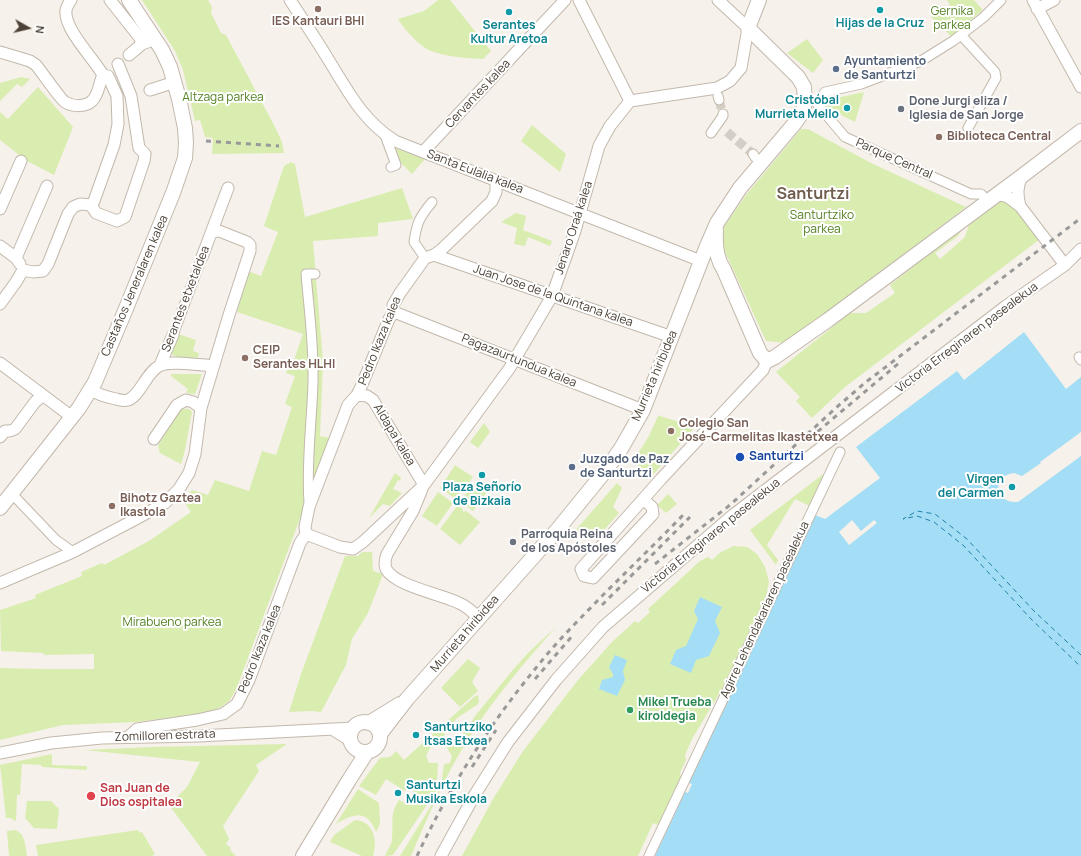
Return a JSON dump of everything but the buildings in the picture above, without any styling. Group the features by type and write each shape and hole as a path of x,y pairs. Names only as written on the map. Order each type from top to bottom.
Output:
{"street":[{"path":"22,270 33,272 43,271 48,264 68,214 73,207 94,201 111,152 118,124 117,96 108,76 103,75 74,34 67,21 66,11 71,0"},
{"path":"110,0 140,38 142,44"},
{"name":"Castaños Jeneralaren kalea","path":"0,508 79,408 95,382 125,312 183,166 186,143 185,128 175,82 162,50 129,0"},
{"name":"Santa Eulalia kalea","path":"290,0 352,98 369,121 385,135 395,141 701,261 710,260 720,264"},
{"name":"Cervantes kalea","path":"423,152 507,64 565,0"},
{"path":"579,0 630,101 716,88 730,81 741,68 748,28 760,0"},
{"path":"718,0 798,77 811,104 825,92 861,84 921,61 953,42 984,17 1001,0"},
{"path":"1054,0 1035,4 1081,87"},
{"path":"961,35 995,72 996,78 968,128"},
{"path":"129,55 142,44 156,40"},
{"path":"0,52 30,61 36,65 64,102 75,106 85,105 92,100 98,91 100,80 103,75"},
{"path":"86,204 96,213 117,221 125,217 144,161 145,154 139,148 131,96 118,64"},
{"path":"150,90 175,82"},
{"name":"Jenaro Oraá kalea","path":"306,534 340,547 353,549 363,542 424,485 509,369 552,296 575,231 599,146 610,126 630,101"},
{"name":"Parque Central","path":"811,104 845,137 971,194 990,195"},
{"name":"Murrieta hiribidea","path":"380,734 407,699 558,529 606,470 622,447 643,410 717,223 746,179 811,104"},
{"path":"711,133 723,114"},
{"path":"643,499 652,507 653,514 593,578 584,576 581,569 643,499 763,370 767,361 828,320 990,195 1022,176 1081,131"},
{"path":"385,135 396,165 391,167"},
{"path":"0,210 21,161"},
{"path":"1020,206 1018,187 1022,176"},
{"name":"Pedro Ikaza kalea","path":"128,737 137,729 197,720 223,714 237,704 249,680 300,543 306,534 305,527 309,507 348,404 357,395 389,319 394,312 393,305 400,293 429,257 441,250 492,201 496,192 496,181"},
{"path":"16,258 47,186"},
{"name":"Serantes etxetaldea","path":"160,365 173,335 228,188"},
{"path":"990,195 1008,197 1020,206 1065,265"},
{"path":"429,257 414,242 412,227 432,202"},
{"path":"717,223 715,245 720,264 760,353 767,361"},
{"name":"Serantes etxetaldea","path":"90,389 106,397 128,400 134,395 152,371 160,365 168,363 207,365 212,369 250,251 250,245 246,242 219,231 212,232"},
{"path":"0,246 16,258 22,270"},
{"name":"Victoria Erreginaren pasealekua","path":"441,856 474,796 508,742 556,680 603,627 733,516 1006,306 1065,265 1081,249"},
{"name":"Juan Jose de la Quintana kalea","path":"429,257 552,296 672,337"},
{"path":"0,304 16,282 22,270"},
{"name":"Pedro Ikaza kalea","path":"309,507 309,448 313,380 306,274 315,274"},
{"name":"Pagazaurtundua kalea","path":"394,312 643,410"},
{"path":"0,363 72,416"},
{"path":"0,583 73,552 165,503 179,489 189,473 195,454 201,408 212,369"},
{"path":"2,431 10,431 15,429 35,402 43,395"},
{"name":"Aldapa kalea","path":"357,395 367,396 373,400 424,485"},
{"path":"154,439 177,405 186,400 193,402 201,408"},
{"name":"Agirre Lehendakariaren pasealekua","path":"649,856 840,452"},
{"name":"Jenaro Oraá kalea","path":"424,485 413,511 387,554 385,561 387,570 393,576 405,583 460,603 478,618"},
{"path":"16,498 56,540 73,552"},
{"name":"Murrieta hiribidea","path":"369,723 407,699"},
{"path":"303,856 349,780 357,742 361,723 369,723 376,727 380,734 379,744 372,750 357,742"},
{"name":"Zomilloren estrata","path":"0,753 51,743 128,737 199,736 332,729 357,742"}],"green space":[{"name":"Altzaga parkea","path":"142,0 208,0 212,7 211,13 221,33 226,35 275,127 282,142 284,153 212,154 213,138 205,137 200,120 195,121 183,70 175,51"},
{"path":"438,0 450,0 491,51 483,59 464,58 440,54 429,50 405,29 398,19 424,11"},
{"name":"Gernika parkea","path":"947,0 974,0 983,10 951,36 931,17 950,5"},
{"path":"807,39 823,60 813,73 787,53"},
{"path":"21,77 30,79 22,87 17,84 0,101 0,83"},
{"path":"38,87 73,127 54,175 27,161 0,140 0,112 8,119"},
{"path":"864,92 855,122 828,107 828,102 832,99"},
{"path":"532,125 566,154 560,172 521,141"},
{"name":"Santurtziko parkea","path":"801,129 808,129 871,163 966,207 787,343 766,341 725,252 722,235 724,227 746,195"},
{"path":"392,147 425,159 412,174 401,163"},
{"name":"Mirabueno parkea","path":"291,162 295,164 305,217 402,188 413,219 378,223 378,236 313,241 323,362 320,436 330,438 236,690 229,701 221,707 205,713 136,722 63,725 0,740 0,668 94,669 94,654 44,655 43,653 1,651 0,610 36,598 35,595 82,576 81,572 102,563 104,565 149,541 191,512 183,500 192,490 208,495 215,480 249,491 262,451 276,455 292,407 285,404 295,376 286,373 291,359 294,360 303,334 237,312 248,271 261,276 278,232 264,226 284,166"},
{"path":"998,200 1011,203 1040,239 845,387 812,418 796,401 800,397 776,372 850,313 866,313 895,293 890,285 962,228 958,236 935,253 940,259 965,237 970,221"},
{"path":"516,213 526,216 523,230 552,241 550,246 528,237 525,246 514,244 517,228 501,222"},
{"path":"178,334 196,340 193,351 199,353 198,358 187,358 172,355 170,352"},
{"path":"171,374 202,374 195,394 186,393 188,389 171,376"},
{"path":"179,409 189,409 192,412 181,464 160,453 158,446"},
{"path":"657,415 695,427 651,477 633,461 649,436 658,416"},
{"path":"484,423 490,432 478,448 470,442"},
{"path":"455,465 473,477 467,485 459,487 460,495 457,500 440,488"},
{"path":"826,472 810,506 795,499 767,545 778,560 776,565 750,530"},
{"path":"395,473 401,478 400,481 398,480 393,489 402,493 390,506 383,504 369,518"},
{"path":"485,482 486,493 473,511 460,502 473,484"},
{"path":"617,483 622,488 613,507 619,513 598,537 589,529 574,532"},
{"path":"438,492 453,503 437,526 422,516"},
{"path":"668,494 677,504 666,513 657,505"},
{"path":"457,506 463,509 463,512 466,511 480,522 460,545 440,529"},
{"name":"Mikel Trueba kiroldegia","path":"734,546 747,547 757,554 765,567 769,582 766,596 722,689 692,739 685,755 686,760 680,773 681,778 658,825 653,823 638,856 462,856 493,799 523,751 578,680 612,642 635,621 638,623 650,612 648,609 700,561 708,557 712,560 721,552"},
{"path":"362,552 372,552 373,571 383,574 368,613 352,639 346,665 321,712 289,712 301,674 345,556 358,556"},
{"path":"556,627 519,670 474,730 449,772 411,856 400,856 434,801 441,786 444,764 450,763 452,756 447,748 466,731 475,716 529,652"},
{"path":"468,659 480,668 472,682 478,691 460,707 441,688"},
{"path":"478,695 479,702 477,705 457,718 439,744 431,746 426,756 429,763 438,763 435,793 393,855 385,856 392,841 392,819 394,810 399,800 406,804 414,791 407,787 405,791 386,779 376,795 359,786 380,758 390,757 396,751 404,760 475,696"},
{"path":"287,744 256,765 259,771 223,826 229,839 226,844 231,848 230,850 236,856 207,856 169,805 187,787 200,762 85,750 152,747"},
{"path":"52,754 52,765 87,766 87,770 22,764 20,795 17,795 16,821 6,818 0,765"},
{"path":"358,789 379,803 380,824 376,832 364,816 359,815 349,817 336,824"},
{"path":"27,801 51,801 59,809 57,829 34,828 25,818"},
{"path":"355,820 367,824 373,833 375,844 373,856 362,856 330,842 334,835"},
{"path":"15,830 23,837 27,856 9,856 7,831"},
{"path":"138,830 140,833 142,832 155,854 152,856 38,856 36,845"}],"water":[{"path":"1024,332 1066,389 1081,377 1081,432 1022,476 1014,473 1006,475 1001,479 998,489 1004,499 1018,502 1081,456 1081,856 655,856 685,792 688,793 692,784 689,783 815,515 825,519 880,478 856,447 957,371 964,380"},
{"path":"700,597 722,607 715,621 720,633 709,656 696,660 691,673 670,664 676,650 686,646 698,619 694,611"},
{"path":"615,655 627,660 623,671 625,680 617,696 599,689 602,680 613,677 609,667"}],"pier":[{"path":"852,520 861,531 874,520 877,523 849,545 839,532"}],"ferry route":[{"path":"1081,655 1034,611 967,539 935,514 917,511 903,519 917,516 934,522 964,546 1030,618 1081,667"}],"tunnel":[{"path":"719,100 723,114"},
{"path":"727,132 753,154"}],"railway":[{"path":"206,141 279,146"},
{"path":"655,564 730,505 866,382 1081,218"},
{"path":"810,438 899,363"},
{"path":"417,856 443,805 472,755 522,685 570,629 685,513"},
{"path":"602,605 690,517"},
{"path":"535,679 573,635"},
{"path":"472,767 496,730"}],"place":[{"name":"IES Kantauri BHI","path":"318,9"},
{"name":"Hijas de la Cruz","path":"880,10"},
{"name":"Serantes Kultur Aretoa","path":"509,12"},
{"name":"Ayuntamiento de Santurtzi","path":"836,69"},
{"name":"Cristóbal Murrieta Mello","path":"847,108"},
{"name":"Done Jurgi eliza / Iglesia de San Jorge","path":"901,109"},
{"name":"Biblioteca Central","path":"939,137"},
{"name":"CEIP Serantes HLHI","path":"245,358"},
{"name":"Colegio San José-Carmelitas Ikastetxea","path":"671,431"},
{"name":"Santurtzi","path":"740,457"},
{"name":"Juzgado de Paz de Santurtzi","path":"572,467"},
{"name":"Plaza Señorío de Bizkaia","path":"482,475"},
{"name":"Virgen del Carmen","path":"1012,487"},
{"name":"Bihotz Gaztea Ikastola","path":"112,506"},
{"name":"Parroquia Reina de los Apóstoles","path":"513,542"},
{"name":"Mikel Trueba kiroldegia","path":"630,710"},
{"name":"Santurtziko Itsas Etxea","path":"416,735"},
{"name":"Santurtzi Musika Eskola","path":"398,793"},
{"name":"San Juan de Dios ospitalea","path":"91,796"}],"district":[{"name":"Santurtzi","path":"813,195"}]}
